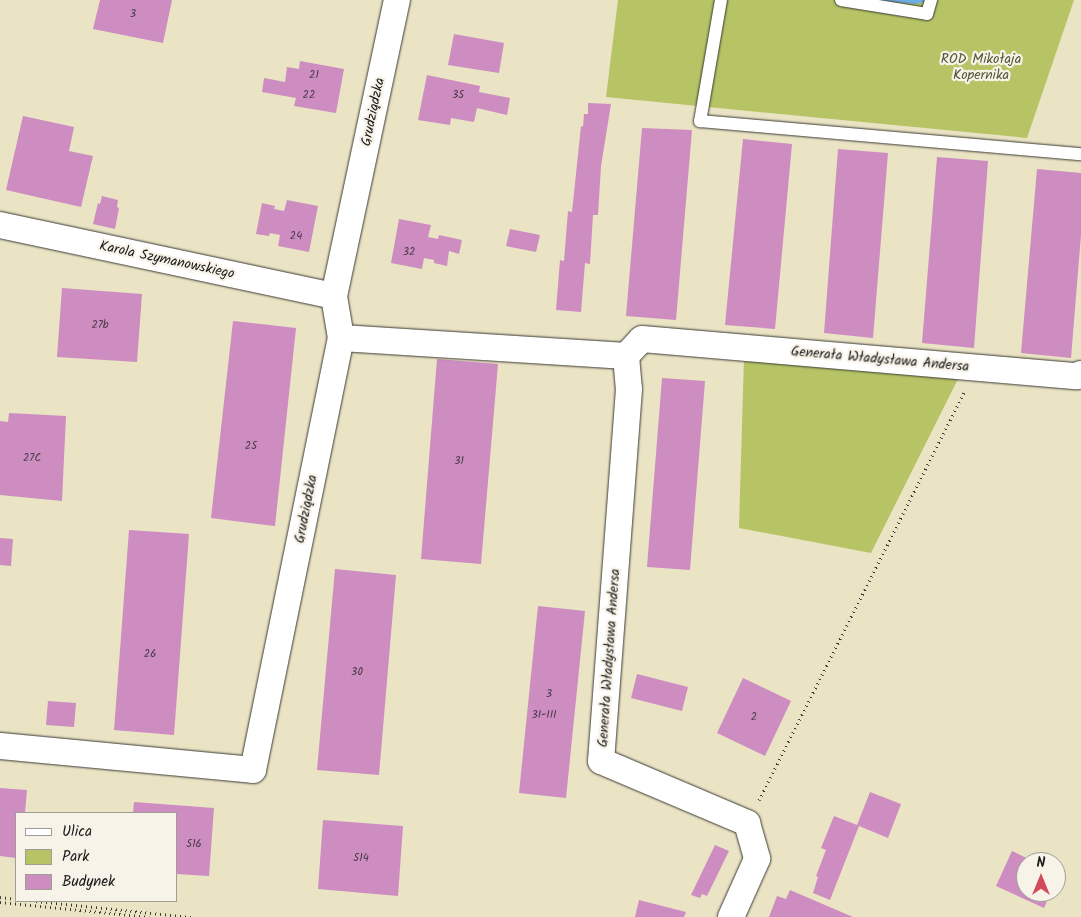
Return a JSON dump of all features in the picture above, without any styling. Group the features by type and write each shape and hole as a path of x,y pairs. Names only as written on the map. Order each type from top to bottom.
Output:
{"street":[{"name":"Grudziądzka","path":"0,746 253,770 341,338 334,296 397,0"},
{"name":"Karola Szymanowskiego","path":"0,225 334,296"},
{"path":"341,338 626,356"},
{"name":"Generała Władysława Andersa","path":"747,823 601,761 629,390 626,356 642,339 1076,376 1081,374"},
{"path":"732,917 756,859 747,823"}],"lane":[{"path":"721,0 700,121 1081,154"},
{"path":"841,0 927,14 931,0"}],"path":[{"path":"747,823 977,368"},
{"path":"0,897 15,899"},
{"path":"0,902 149,917"},
{"path":"46,902 192,917"}],"green space":[{"name":"ROD Mikołaja Kopernika","path":"618,0 1074,0 1027,138 606,97"},
{"path":"744,358 958,379 871,553 739,528"}],"water":[{"path":"874,0 932,0 916,4"}],"building":[{"path":"100,0 172,0 163,43 93,29"},
{"path":"454,34 504,43 499,73 448,65"},
{"path":"300,61 344,69 336,113 294,106 296,98 262,92 264,78 285,82 287,67 299,69"},
{"path":"427,75 480,86 479,92 510,98 507,115 477,108 474,122 451,118 450,125 418,120"},
{"path":"588,103 611,104 601,166 598,215 593,215 590,264 585,263 581,312 556,310 560,260 564,261 568,211 572,212 581,126 583,127 584,114 588,114"},
{"path":"23,116 74,127 69,151 93,156 81,207 6,190"},
{"path":"642,128 692,130 676,320 626,316"},
{"path":"743,139 792,144 775,329 725,325"},
{"path":"838,149 888,153 873,338 824,333"},
{"path":"937,157 988,161 974,348 922,343"},
{"path":"1037,169 1081,173 1081,235 1071,358 1021,353"},
{"path":"102,196 118,200 117,207 119,208 115,229 93,224 98,203 100,204"},
{"path":"287,200 318,206 309,252 278,246 280,235 270,233 269,236 256,234 262,203 275,206 274,209 284,211"},
{"path":"399,219 431,225 428,237 438,239 439,235 462,240 459,254 449,251 447,266 424,258 422,269 391,263"},
{"path":"510,229 540,235 536,252 506,246"},
{"path":"62,288 142,294 137,362 57,357"},
{"path":"233,321 296,328 275,526 211,518"},
{"path":"437,359 498,364 481,564 421,559"},
{"path":"662,378 705,381 690,570 647,567"},
{"path":"9,413 66,416 62,501 0,495 0,421 8,422"},
{"path":"129,530 189,534 174,735 114,730"},
{"path":"0,538 13,539 11,566 0,565"},
{"path":"335,569 396,575 379,775 317,770"},
{"path":"538,606 585,611 566,798 519,793"},
{"path":"637,674 688,687 682,711 631,698"},
{"path":"743,678 791,701 765,756 717,733"},
{"path":"48,701 76,703 74,727 46,725"},
{"path":"0,788 27,790 25,812 15,812 15,858 0,856"},
{"path":"870,792 901,804 888,838 859,826 830,900 813,893 818,877 816,876 826,850 821,848 834,816 857,825"},
{"path":"134,802 214,808 209,876 178,874 178,812 133,812"},
{"path":"323,820 403,826 398,896 318,889"},
{"path":"715,845 729,851 707,896 702,894 700,898 691,895"},
{"path":"1012,851 1016,853 1016,895 996,886"},
{"path":"790,890 853,917 769,917 777,896 786,899"},
{"path":"639,900 686,912 684,917 635,917"},
{"path":"1031,902 1047,902 1044,908"}]}
